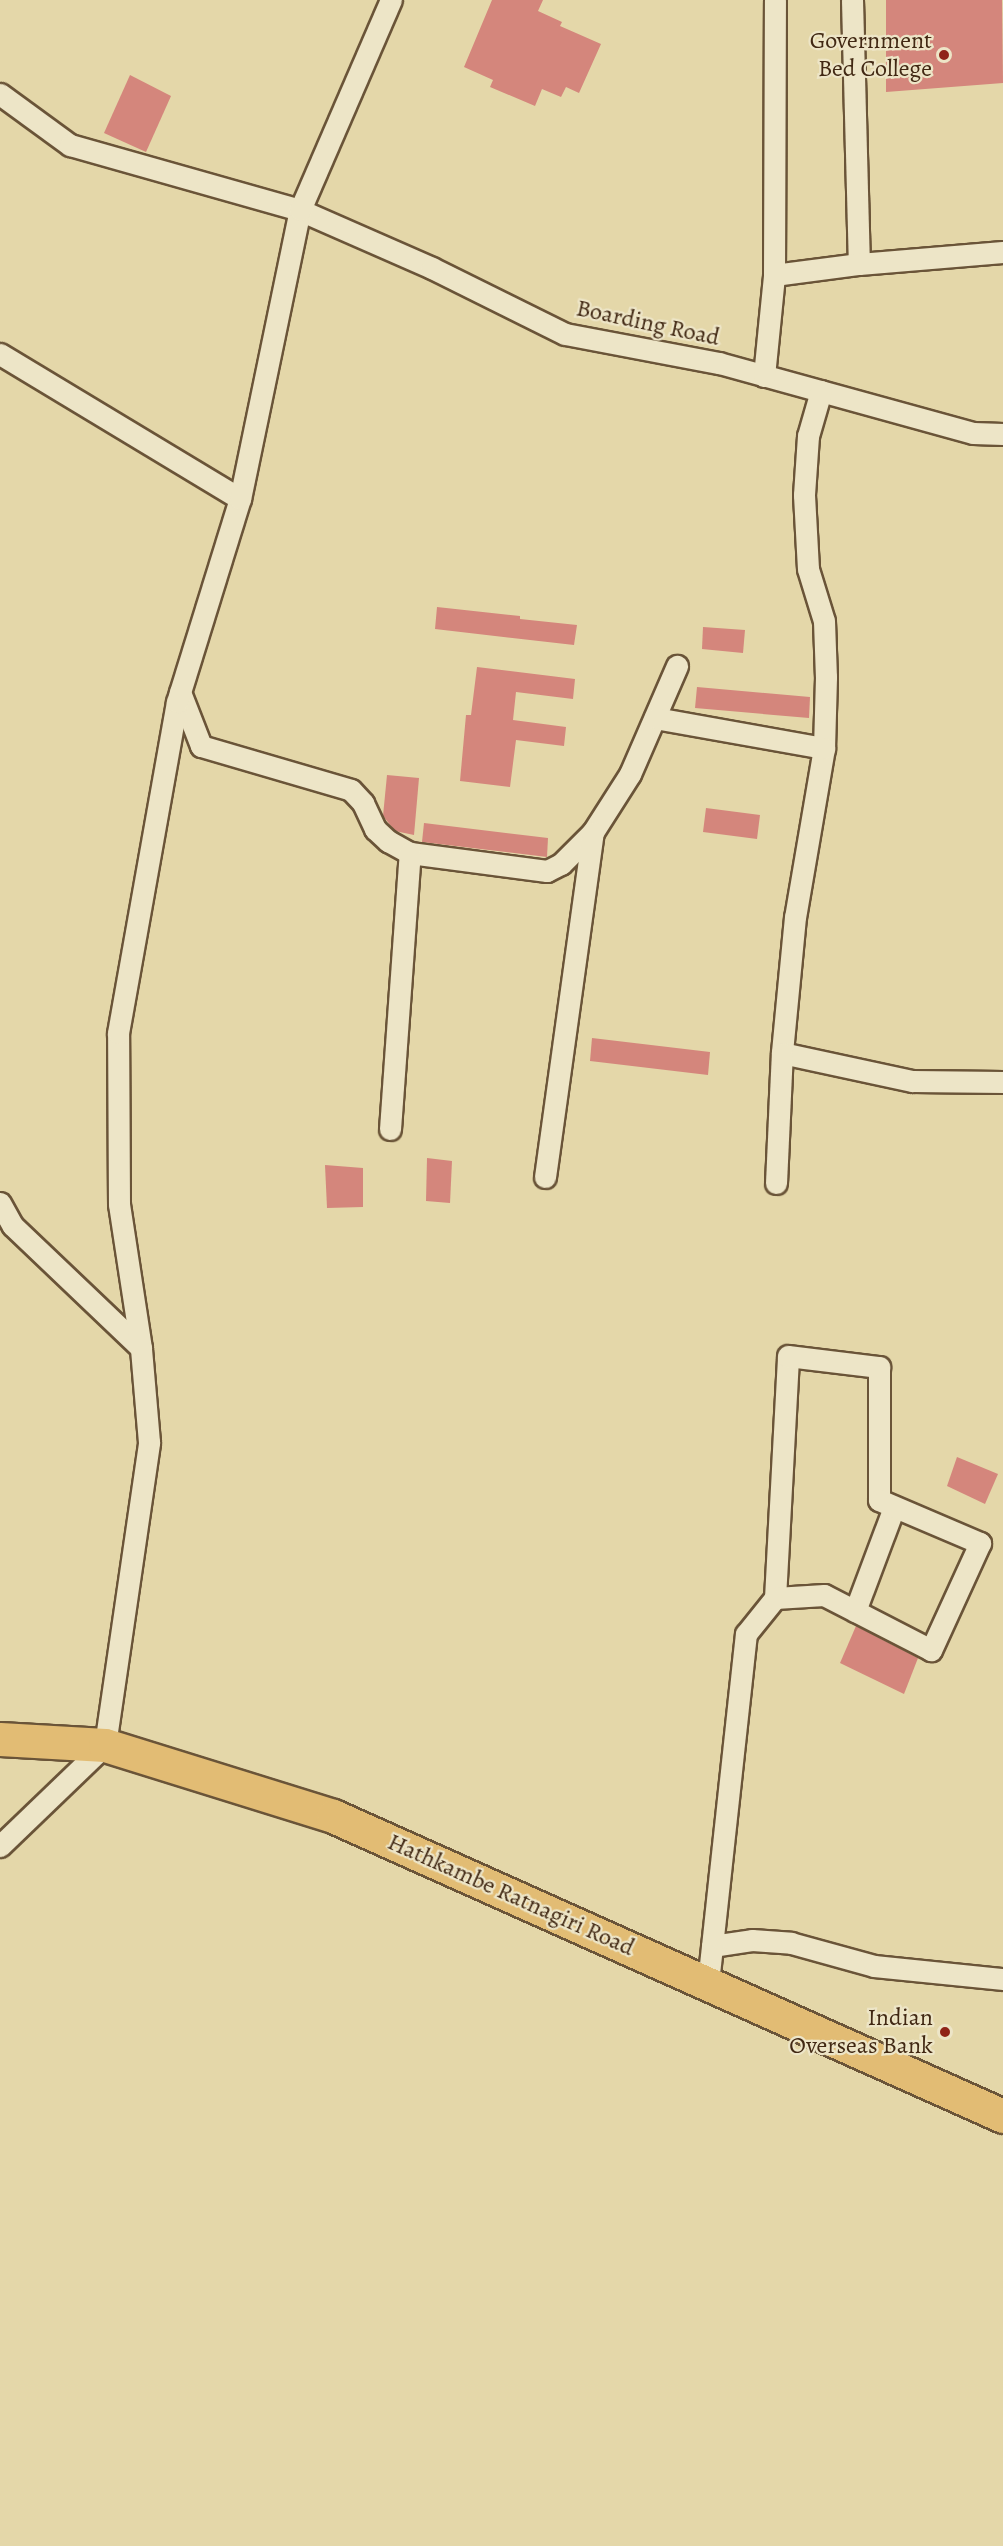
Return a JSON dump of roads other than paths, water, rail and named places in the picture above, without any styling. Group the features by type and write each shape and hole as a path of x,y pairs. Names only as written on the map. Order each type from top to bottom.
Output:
{"main road":[{"path":"0,1720 106,1737"},
{"name":"Hathkambe Ratnagiri Road","path":"0,1739 106,1737 333,1816 710,1964 1003,2115"},
{"path":"710,1964 930,2067 1003,2095"}],"street":[{"path":"0,1846 106,1737 149,1442 141,1348 118,1204 118,1033 180,692 240,499 300,210 391,0"},
{"path":"764,375 774,275 775,0"},
{"path":"852,0 859,264"},
{"name":"Boarding Road","path":"0,94 70,145 300,210 432,268 565,334 719,363 973,433 1003,434"},
{"path":"774,275 859,264 1003,252"},
{"path":"0,354 240,499"},
{"path":"776,1183 782,1053 795,917 824,748 826,677 824,621 808,569 804,495 808,436 820,391"},
{"path":"180,692 201,746 351,790 363,803 375,829 388,841 410,854 547,871 561,864 593,832 630,774 677,666"},
{"path":"655,718 824,748"},
{"path":"545,1177 593,832"},
{"path":"390,1130 410,854"},
{"path":"782,1053 912,1081 1003,1082"},
{"path":"0,1203 13,1226 141,1348"},
{"path":"710,1964 746,1634 775,1598 788,1356 879,1367 879,1500 980,1543 932,1650 824,1595 775,1598"},
{"path":"855,1611 894,1507"},
{"path":"710,1964 752,1940 791,1943 874,1966 1003,1979"}],"place":[{"name":"Government Bed College","path":"944,55"},
{"name":"Indian Overseas Bank","path":"945,2032"}]}
